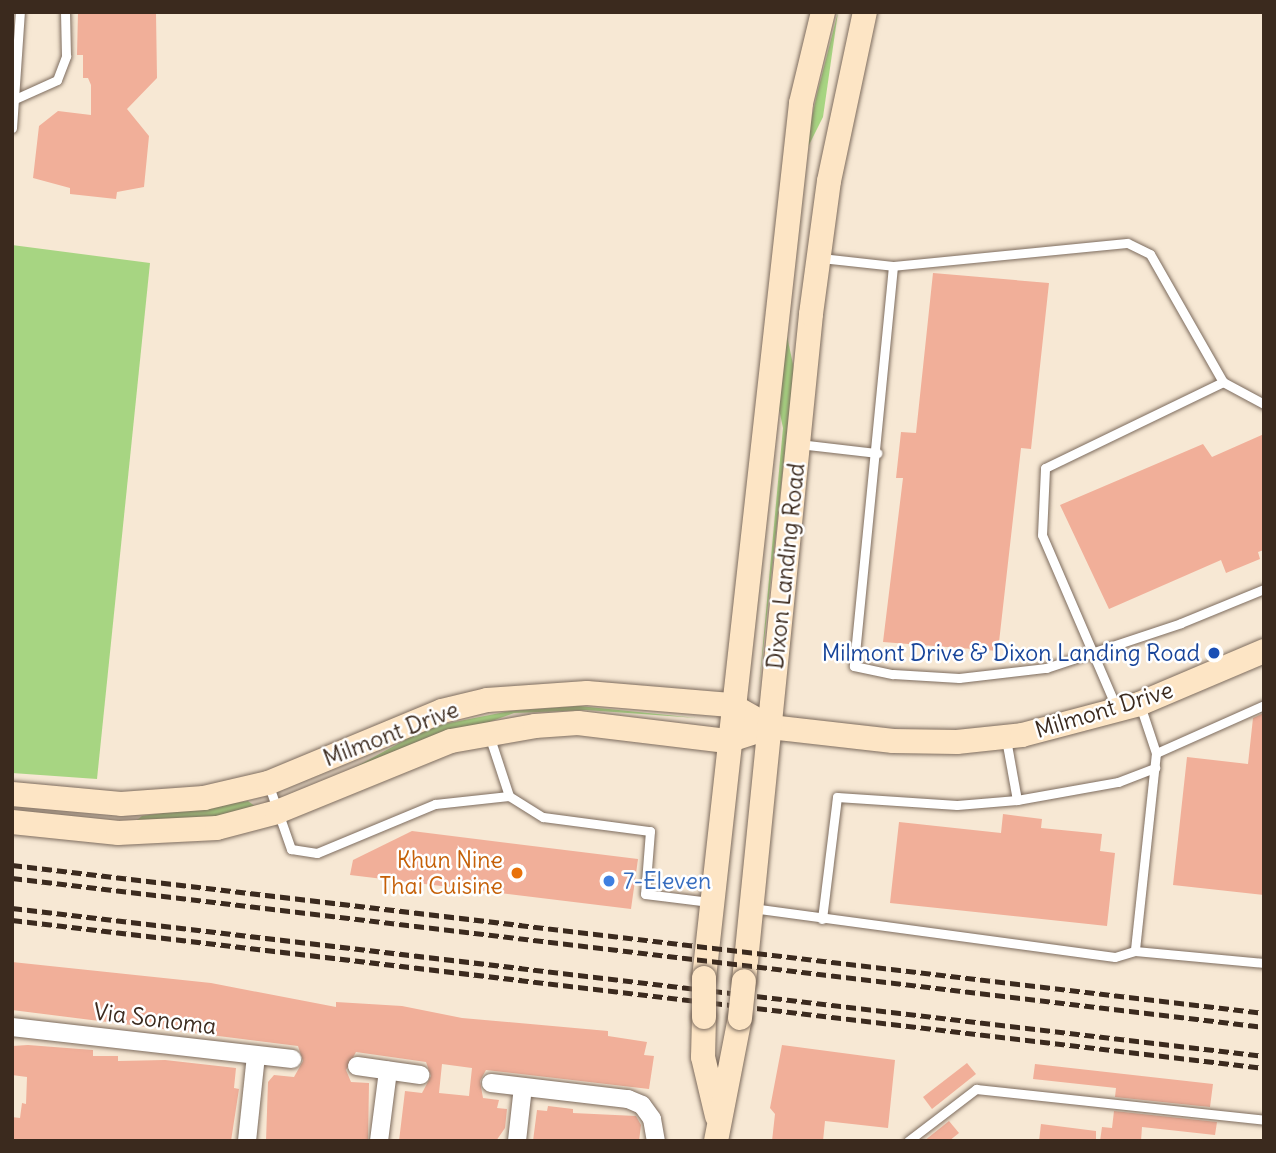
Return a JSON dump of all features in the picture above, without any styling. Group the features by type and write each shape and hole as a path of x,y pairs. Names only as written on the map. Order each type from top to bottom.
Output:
{"main road":[{"name":"Dixon Landing Road","path":"717,1131 703,1057 704,978 710,902 801,103 823,12"},
{"name":"Dixon Landing Road","path":"717,1131 740,1018 798,444 829,181 865,12"},
{"name":"Milmont Drive","path":"12,794 121,804 204,798 268,783 442,711 487,700 587,693 732,705 770,727 893,741 1006,736 1129,707 1264,651"},
{"name":"Milmont Drive","path":"12,822 118,833 217,828 277,812 451,741 489,734 578,723 727,741 770,727"}],"street":[{"name":"Via Sonoma","path":"12,1027 292,1059"},
{"path":"247,1141 256,1055"},
{"path":"357,1066 420,1075"},
{"path":"379,1141 388,1071"},
{"path":"491,1083 628,1099 642,1105 652,1119 656,1141"},
{"path":"517,1141 523,1087"}],"lane":[{"path":"12,128 20,12"},
{"path":"15,99 57,80 66,56 65,12"},
{"path":"820,258 893,266 1127,243 1150,254 1223,382 1264,404"},
{"path":"893,266 877,453 854,666 892,674 996,676 1096,654 1264,589"},
{"path":"1135,951 1156,753 1096,654 1042,535 1045,468 1223,382"},
{"path":"798,444 877,453"},
{"path":"1156,753 1264,705"},
{"path":"489,734 509,796"},
{"path":"1006,736 1017,800"},
{"path":"822,919 837,797 957,805 1017,800 1118,782 1154,768"},
{"path":"268,783 291,849 317,853 435,804 509,796 543,817 650,831 645,894 710,902"},
{"path":"752,908 1115,957 1135,951 1264,962"},
{"path":"908,1141 976,1089 1264,1120"}],"green space":[{"path":"838,12 823,117 803,157 817,94"},
{"path":"12,245 150,263 97,779 12,773"},
{"path":"787,336 794,369 759,687 783,428 777,399"},
{"path":"579,706 697,718 586,710 514,713 339,776 416,734 444,724 510,711"},
{"path":"248,801 256,807 223,819 137,820 142,816"}],"building":[{"path":"78,12 156,13 157,78 127,109 149,136 144,187 117,192 116,199 70,194 70,188 33,178 39,126 58,111 91,115 91,85 88,78 83,78 83,55 77,55"},
{"path":"933,273 1049,283 1031,449 1021,448 998,651 883,642 903,478 896,478 901,432 916,433"},
{"path":"1264,434 1264,550 1258,552 1260,559 1226,573 1221,560 1109,609 1060,505 1203,444 1212,457"},
{"path":"1264,713 1264,895 1173,885 1187,757 1248,764 1253,718"},
{"path":"1003,814 1042,819 1041,828 1102,834 1100,851 1115,853 1107,926 890,903 899,822 1001,833"},
{"path":"412,831 638,859 631,909 350,875 353,860"},
{"path":"12,962 211,983 336,1007 336,1002 402,1006 462,1018 608,1031 608,1036 647,1042 644,1055 654,1056 649,1089 486,1070 480,1081 483,1098 499,1100 497,1108 507,1109 505,1128 496,1141 399,1141 405,1091 422,1093 431,1076 426,1062 356,1052 346,1070 351,1082 369,1083 368,1141 266,1141 268,1082 274,1075 294,1077 303,1061 298,1046 12,1010","holes":["442,1064 472,1068 469,1096 439,1093"]},
{"path":"782,1045 895,1060 888,1128 825,1121 823,1141 772,1141 775,1114 770,1108"},
{"path":"12,1046 93,1050 93,1056 118,1056 118,1061 165,1060 236,1068 234,1088 239,1089 231,1141 12,1141 12,1117 20,1118 22,1103 26,1104 27,1077 12,1075"},
{"path":"967,1063 976,1074 932,1109 923,1097"},
{"path":"1035,1064 1213,1084 1210,1107 1115,1097 1116,1088 1033,1079"},
{"path":"548,1106 573,1109 573,1113 636,1116 641,1125 639,1141 533,1141 537,1110 547,1111"},
{"path":"1114,1111 1217,1122 1215,1135 1142,1127 1141,1141 1100,1141 1102,1127 1112,1128"},
{"path":"949,1121 959,1133 949,1141 924,1141"},
{"path":"1041,1124 1096,1131 1096,1141 1039,1141"}],"railway":[{"path":"12,865 1264,1013"},
{"path":"12,878 1264,1027"},
{"path":"12,908 1264,1056"},
{"path":"12,920 1264,1068"}],"place":[{"name":"Milmont Drive & Dixon Landing Road","path":"1214,653"},
{"name":"Khun Nine Thai Cuisine","path":"517,873"},
{"name":"7-Eleven","path":"609,881"}]}
